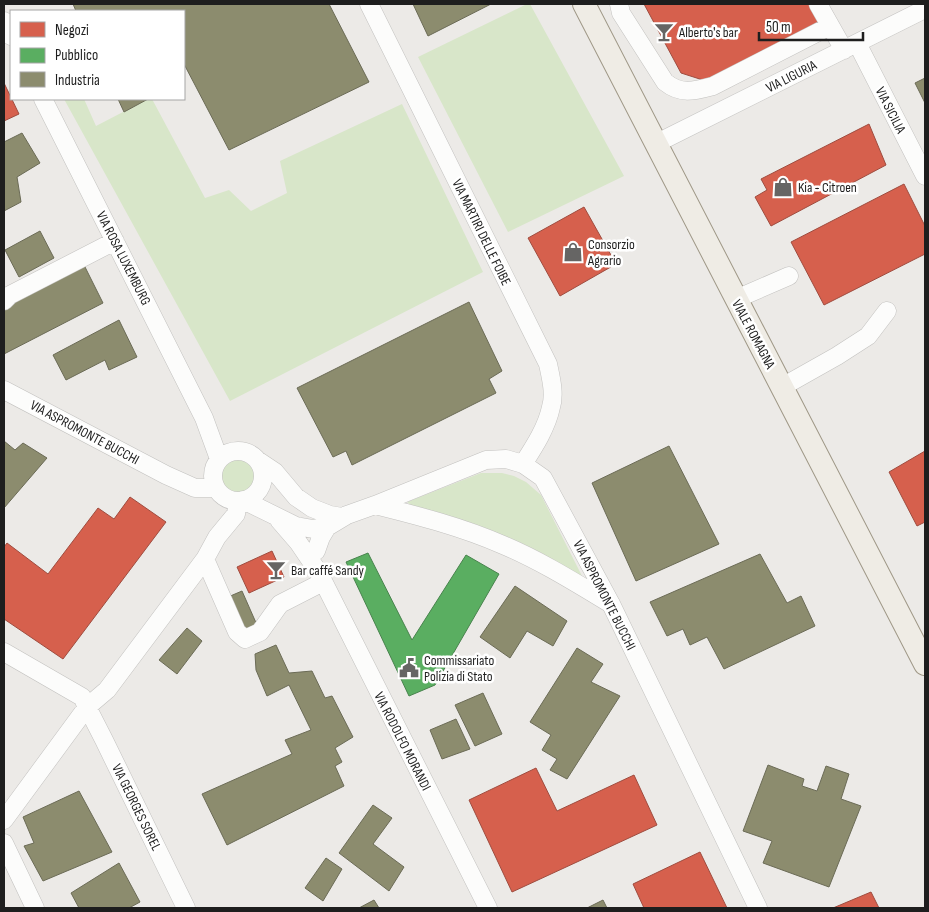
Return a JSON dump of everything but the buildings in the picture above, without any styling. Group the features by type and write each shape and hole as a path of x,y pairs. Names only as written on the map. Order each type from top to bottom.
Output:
{"main road":[{"name":"VIALE ROMAGNA","path":"584,4 925,664"}],"street":[{"name":"VIA MARTIRI DELLE FOIBE","path":"369,4 548,364 552,386 552,407 540,436 524,464"},
{"name":"VIA SICILIA","path":"818,4 830,26 850,47 925,176"},
{"path":"595,25 620,8 665,82 672,88 682,91 696,91 713,86 830,26"},
{"name":"VIA LIGURIA","path":"657,143 925,9"},
{"path":"4,21 10,34"},
{"path":"757,64 769,87"},
{"name":"VIA ROSA LUXEMBURG","path":"44,100 204,418 216,463"},
{"path":"4,301 10,295 115,241"},
{"path":"736,299 789,276"},
{"path":"782,388 868,336 887,311"},
{"name":"VIA ASPROMONTE BUCCHI","path":"4,390 166,475 195,488 218,491 226,498 240,501 296,526 320,528 342,517 486,460 506,459 524,464 543,478 612,604 758,908"},
{"name":"VIA ROSA LUXEMBURG","path":"204,418 224,438 253,456"},
{"name":"VIA ASPROMONTE BUCCHI","path":"166,475 191,475 202,472 216,463 225,454 233,451 241,451 253,456"},
{"path":"253,456 275,472 320,528"},
{"path":"4,820 87,707 108,690 205,559 217,537 236,514 240,501 251,497 262,484 261,467 253,456"},
{"path":"216,463 212,474 218,491 222,518 217,537"},
{"path":"296,497 312,508 330,515 342,517"},
{"path":"375,505 469,531 504,545 547,566 612,604"},
{"name":"VIA RODOLFO MORANDI","path":"276,517 298,542 321,578 488,908"},
{"name":"VIA RODOLFO MORANDI","path":"320,528 316,551 321,578"},
{"path":"205,559 237,632 245,639 260,632 280,604 321,578"},
{"name":"VIA GEORGES SOREL","path":"4,652 82,697 186,908"},
{"path":"4,843 35,908"}],"green space":[{"path":"530,4 624,176 508,232 418,57"},
{"path":"65,100 84,100 96,126 146,100 153,100 205,198 229,190 251,211 287,193 280,161 402,104 483,272 230,401"},
{"path":"237,459 244,460 249,464 253,469 253,483 249,488 244,492 237,493 230,492 225,488 221,483 220,476 221,469 225,464 230,460"},
{"path":"481,473 502,473 514,476 526,482 541,495 582,576 574,575 534,551 485,528 416,509 407,502"}],"place":[{"name":"Alberto's bar","path":"664,32"},
{"name":"Kia - Citroen","path":"783,187"},
{"name":"Consorzio Agrario","path":"573,252"},
{"name":"Bar caffé Sandy","path":"276,570"},
{"name":"Commissariato Polizia di Stato","path":"409,668"}]}
